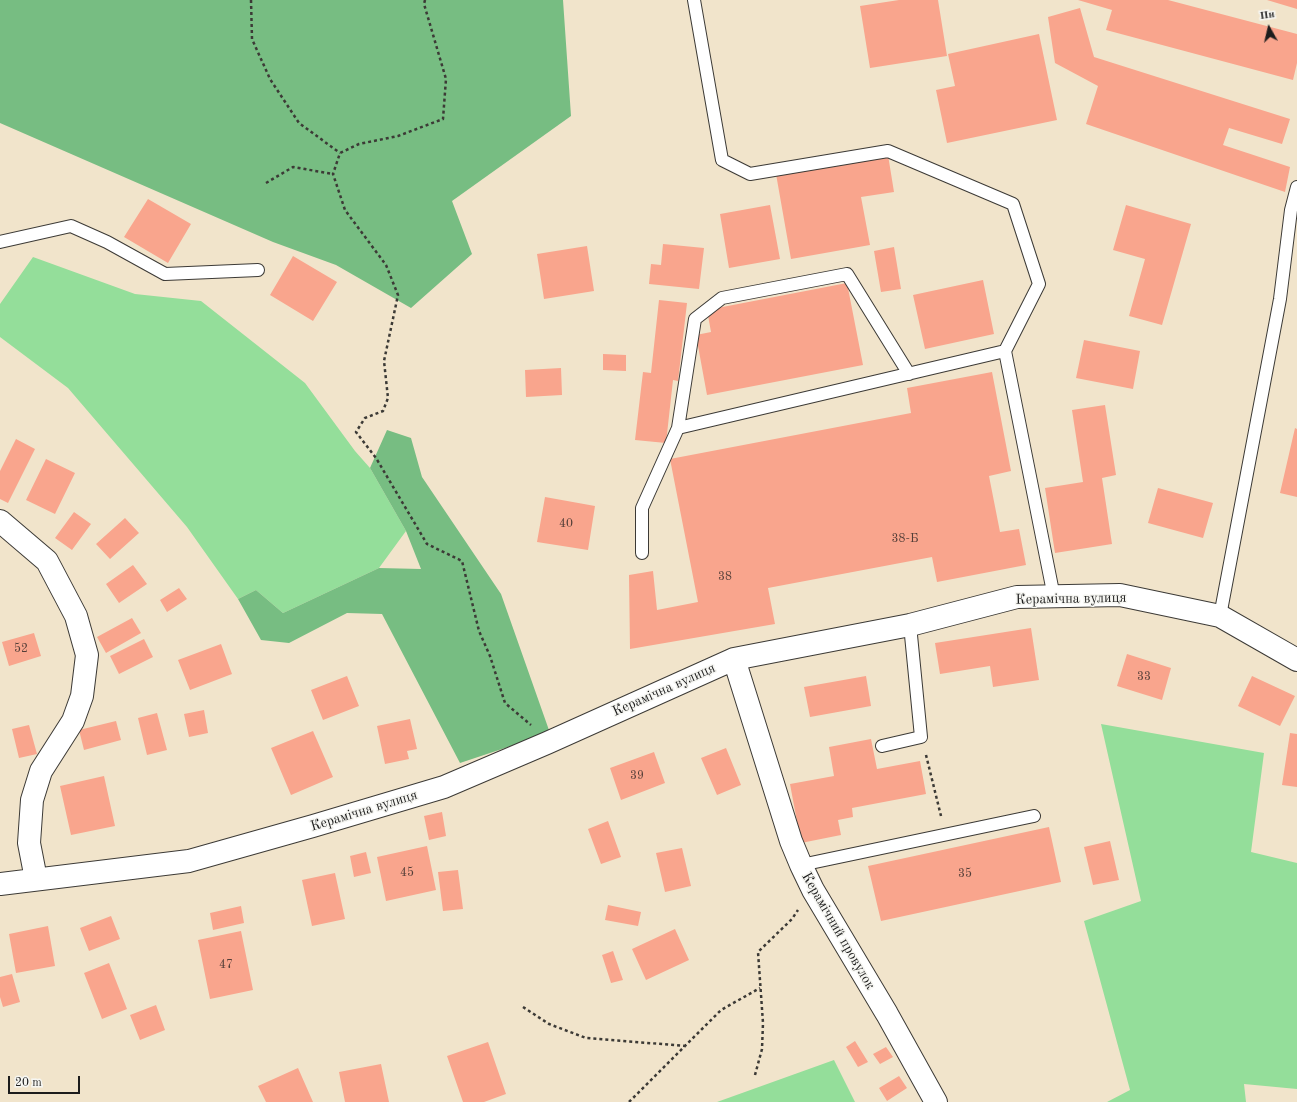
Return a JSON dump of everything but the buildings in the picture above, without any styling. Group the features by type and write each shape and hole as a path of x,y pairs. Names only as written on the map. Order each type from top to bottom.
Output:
{"street":[{"path":"0,521 47,561 76,616 86,655 82,696 73,721 40,771 32,800 29,843 36,879"},
{"name":"Керамічна вулиця","path":"0,884 189,861 444,787 547,743 734,659 910,625 1017,597 1120,595 1220,616 1297,660"},
{"name":"Керамічний провулок","path":"734,659 791,841 801,865 813,890 887,1014 936,1102"}],"lane":[{"path":"694,0 722,160 750,174 888,151 1013,204 1039,284 1005,351 1054,597"},
{"path":"1220,616 1280,299 1291,210 1297,188"},
{"path":"0,242 71,226 107,242 165,274 258,270"},
{"path":"642,553 642,508 678,428 695,318 722,298 847,274 909,374"},
{"path":"678,428 1005,351"},
{"path":"882,746 921,737 910,625"},
{"path":"801,865 1034,816"}],"path":[{"path":"251,0 252,39 270,79 300,123 340,153"},
{"path":"425,0 424,4 446,79 443,120 398,136 359,144 340,153 333,174 345,210 386,265 398,295 384,361 388,398 383,411 364,418 356,432 376,458 427,544 462,561 479,631 490,656 505,703 526,720 547,743"},
{"path":"266,183 293,167 333,174"},
{"path":"921,737 945,835"},
{"path":"755,1075 762,1049 763,1023 758,952 792,919 813,890"},
{"path":"629,1102 721,1010 760,988"},
{"path":"523,1007 549,1024 586,1038 686,1046"}],"green space":[{"path":"0,0 563,0 571,116 452,201 472,254 411,308 336,265 273,242 0,123"},
{"path":"33,257 135,294 201,301 305,383 355,451 370,468 406,531 379,568 283,613 256,590 238,599 187,527 68,388 0,337 0,304"},
{"path":"387,430 411,438 422,477 501,594 550,733 460,763 382,614 347,613 289,643 261,640 238,599 256,590 283,613 379,568 421,569 406,531 370,468"},
{"path":"1101,724 1264,753 1251,852 1297,863 1297,1089 1244,1084 1246,1102 1107,1102 1130,1090 1084,921 1141,901"},
{"path":"834,1060 855,1102 717,1102"}]}
